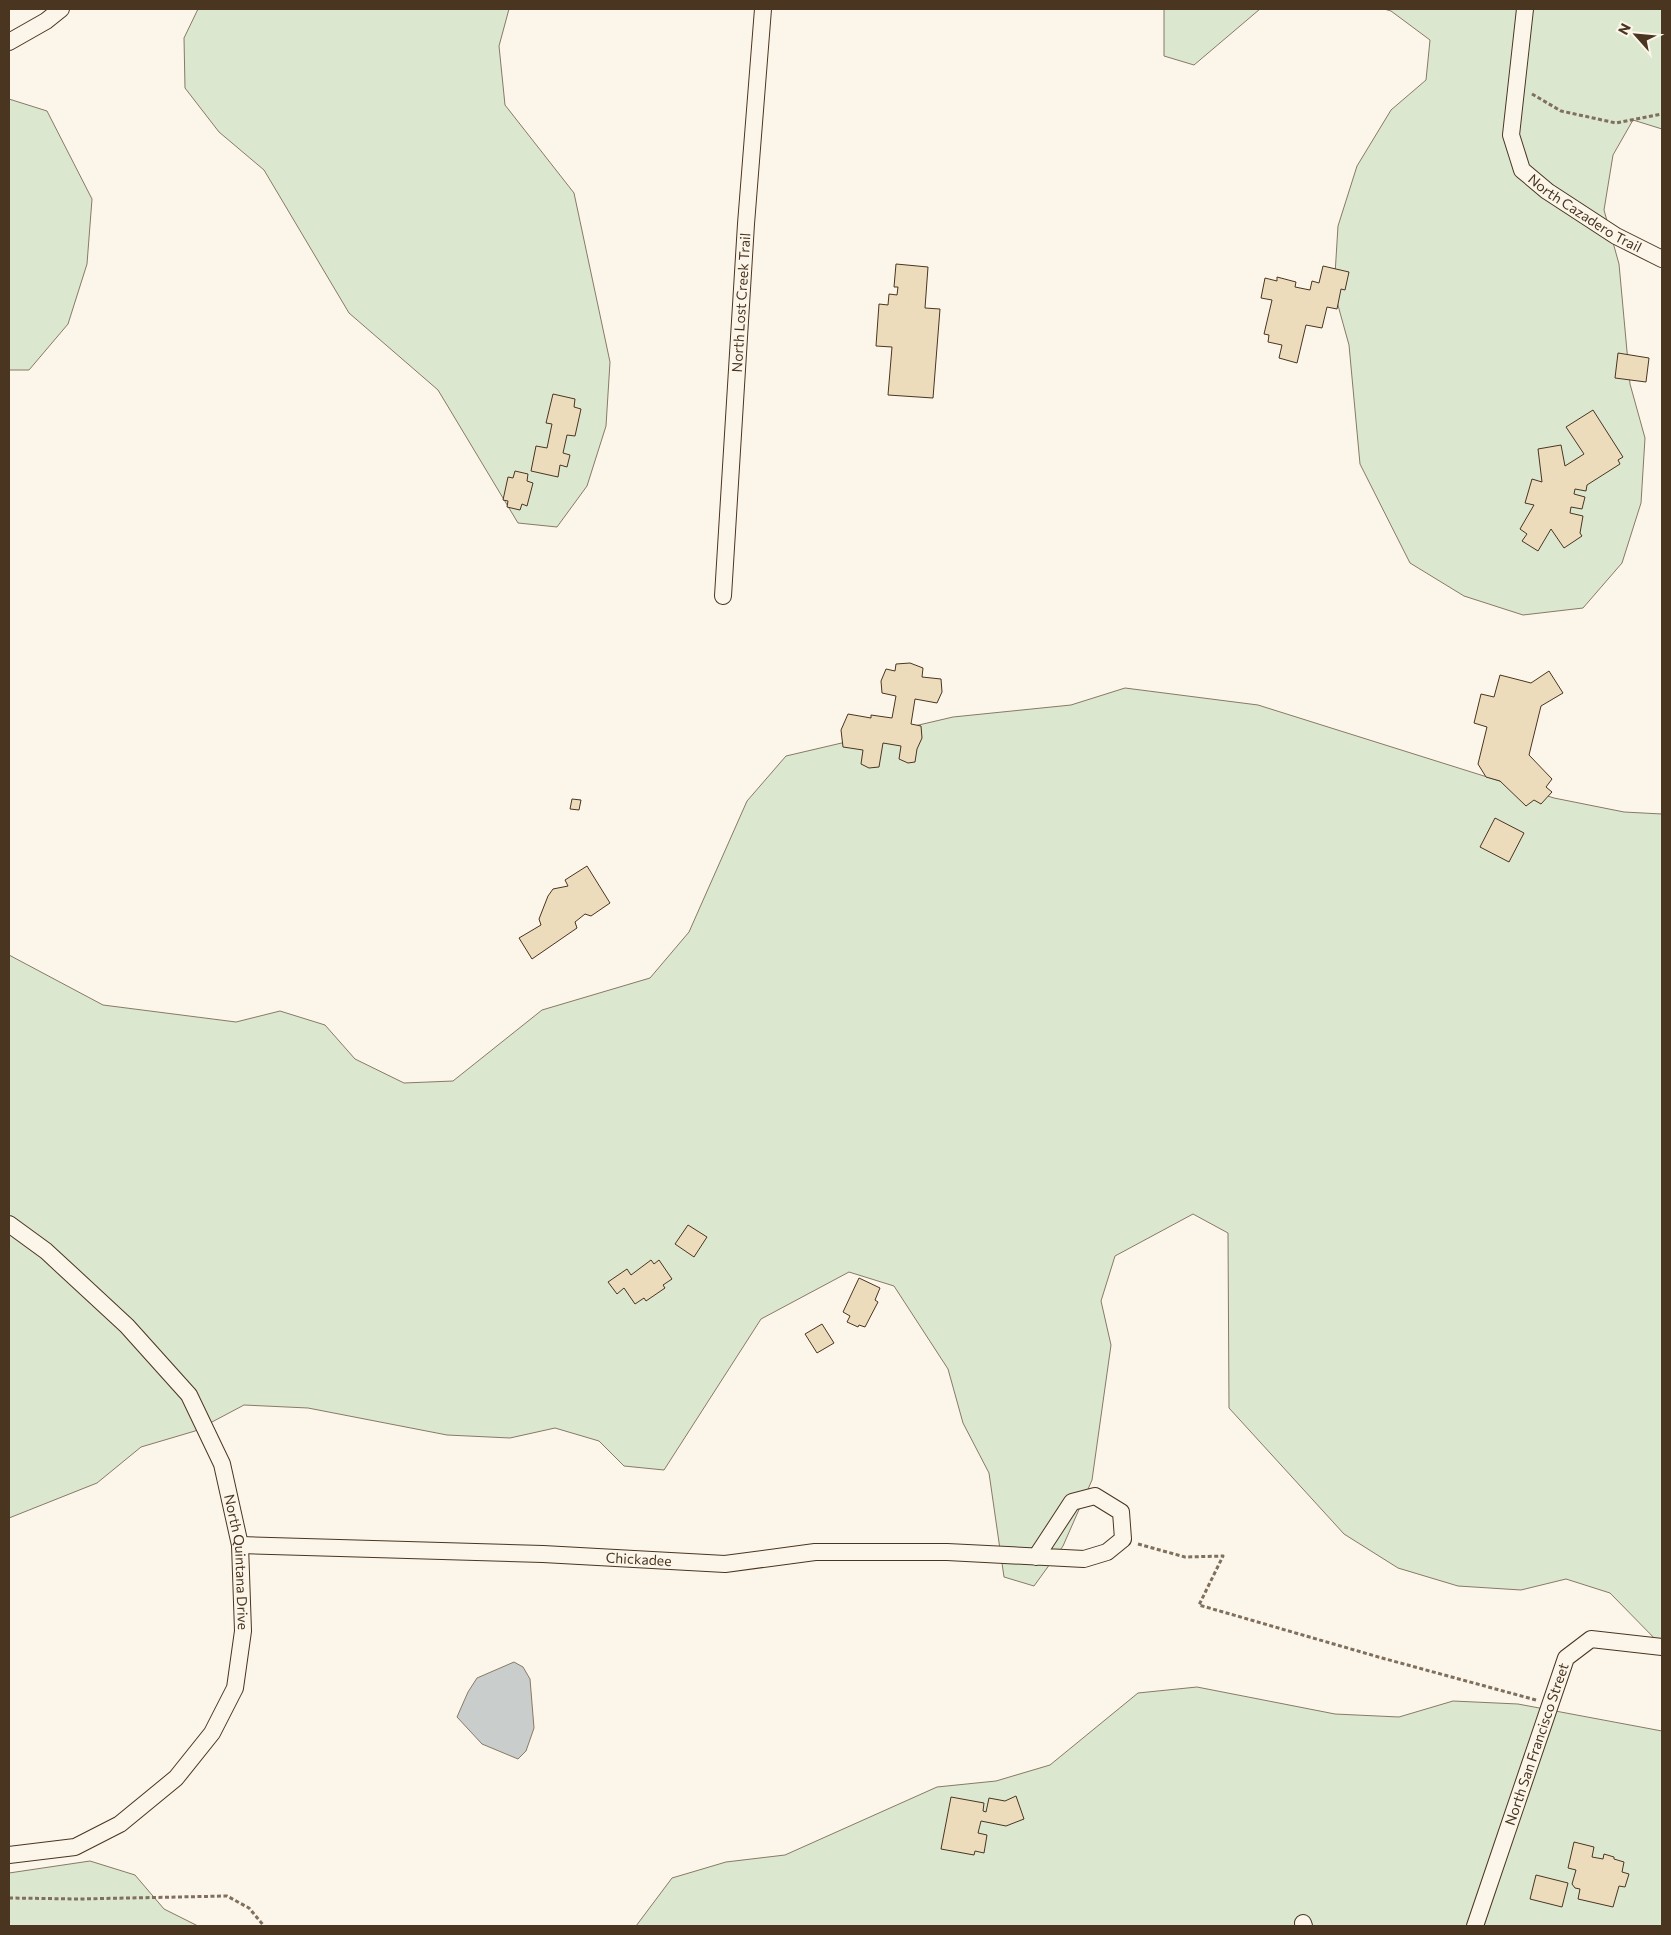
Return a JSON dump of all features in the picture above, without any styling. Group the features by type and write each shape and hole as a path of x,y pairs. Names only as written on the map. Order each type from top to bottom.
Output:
{"street":[{"path":"9,42 46,21 60,9"},
{"name":"North Lost Creek Trail","path":"723,596 746,224 763,9"},
{"name":"North Cazadero Trail","path":"1525,9 1511,135 1522,170 1547,191 1616,236 1662,259"},
{"name":"North Quintana Drive","path":"9,1224 46,1251 127,1326 189,1395 222,1464 240,1545 244,1631 235,1688 212,1733 176,1778 120,1824 75,1847 9,1856"},
{"path":"1036,1557 1072,1502 1096,1496 1121,1512 1123,1539"},
{"name":"Chickadee","path":"240,1545 543,1554 725,1564 815,1552 947,1552 1084,1560 1107,1552 1123,1539"},
{"name":"North San Francisco Street","path":"1475,1926 1566,1658 1591,1639 1662,1647"}],"path":[{"path":"1516,84 1560,111 1616,123 1662,114"},
{"path":"1123,1539 1184,1557 1223,1556 1199,1605 1550,1704"},
{"path":"9,1898 79,1899 227,1896 249,1908 264,1926"}],"green space":[{"path":"198,9 509,9 499,46 505,105 574,193 610,362 606,426 587,486 557,527 518,523 438,390 349,313 264,170 219,132 185,88 184,38"},
{"path":"1164,9 1260,9 1194,65 1164,56"},
{"path":"1384,9 1662,9 1662,129 1633,120 1613,155 1604,210 1619,264 1630,384 1645,438 1641,503 1622,563 1583,608 1523,615 1464,596 1410,563 1360,464 1349,345 1334,291 1338,226 1357,166 1391,110 1426,80 1430,40 1391,11"},
{"path":"9,99 47,111 92,199 87,264 68,324 29,370 9,370"},
{"path":"1125,688 1258,705 1554,798 1624,812 1662,814 1662,1646 1610,1593 1566,1579 1521,1590 1458,1586 1398,1568 1344,1534 1229,1408 1228,1233 1193,1214 1115,1256 1101,1301 1111,1345 1092,1480 1063,1546 1034,1586 1004,1577 989,1473 963,1423 948,1369 894,1286 849,1272 761,1319 664,1470 624,1466 599,1441 555,1428 510,1438 447,1435 308,1408 244,1405 195,1431 141,1447 97,1483 9,1518 9,955 103,1005 236,1022 280,1011 325,1025 355,1059 404,1083 453,1081 542,1010 650,978 689,932 747,801 786,756 953,717 1071,705"},
{"path":"1197,1687 1335,1714 1399,1717 1453,1701 1518,1704 1662,1731 1662,1926 636,1926 672,1878 726,1862 785,1855 937,1787 996,1781 1050,1765 1138,1693"},
{"path":"90,1861 135,1875 164,1909 198,1926 9,1926 9,1873"}],"shaded area":[{"path":"514,1662 523,1667 530,1679 534,1728 526,1751 518,1759 482,1744 457,1717 468,1692 477,1678"}],"building":[{"path":"896,264 928,267 925,308 940,309 933,398 888,395 892,347 876,346 879,304 888,305 889,294 897,295 898,287 894,287"},
{"path":"1323,266 1349,272 1345,290 1341,289 1337,309 1327,307 1322,328 1306,325 1297,363 1279,358 1282,345 1268,342 1269,335 1264,334 1272,300 1261,298 1265,278 1277,281 1277,277 1296,282 1295,287 1310,290 1312,281 1319,283"},
{"path":"1618,353 1649,358 1646,382 1615,378"},
{"path":"553,394 575,399 574,407 581,409 575,436 567,435 563,453 570,455 567,467 560,465 558,477 531,471 536,446 547,448 552,424 546,423"},
{"path":"1593,410 1623,457 1618,460 1620,464 1587,485 1586,491 1575,489 1574,494 1585,497 1582,509 1571,507 1570,513 1583,516 1580,533 1582,536 1564,548 1551,529 1538,551 1522,541 1527,534 1520,529 1534,505 1525,503 1532,479 1542,482 1538,449 1561,445 1565,466 1584,454 1566,427"},
{"path":"515,471 528,474 527,481 533,483 527,506 522,504 520,510 507,507 508,501 503,500 508,477 513,478"},
{"path":"910,663 923,668 922,677 941,679 942,692 937,703 915,699 911,724 921,726 922,738 917,749 915,762 908,763 899,759 901,746 883,743 879,767 869,768 861,764 863,750 843,747 841,730 848,714 871,718 871,715 892,718 896,696 882,693 881,681 886,669 895,671 896,664"},
{"path":"1549,671 1563,693 1541,706 1529,755 1552,779 1546,787 1552,792 1541,804 1534,800 1526,806 1500,781 1486,777 1478,764 1487,727 1474,723 1481,694 1494,697 1500,675 1531,683"},
{"path":"572,799 581,800 579,810 570,809"},
{"path":"1495,818 1524,833 1509,862 1480,847"},
{"path":"587,866 610,903 591,916 585,914 575,922 577,928 532,959 519,938 541,925 539,919 548,896 553,889 568,886 565,880"},
{"path":"688,1225 707,1237 694,1257 675,1244"},
{"path":"651,1260 654,1264 659,1260 672,1279 663,1285 665,1288 646,1301 644,1298 635,1304 624,1288 617,1294 608,1282 627,1269 631,1275"},
{"path":"859,1278 880,1288 875,1300 878,1302 865,1327 859,1325 858,1327 847,1322 850,1316 843,1312"},
{"path":"822,1324 834,1343 817,1353 805,1334"},
{"path":"1016,1796 1024,1819 1006,1826 981,1821 978,1833 987,1835 984,1853 975,1851 974,1855 941,1849 951,1797 984,1803 983,1811 986,1812 989,1798 1005,1801"},
{"path":"1574,1842 1594,1847 1592,1857 1603,1859 1604,1854 1624,1862 1622,1872 1629,1874 1625,1887 1619,1886 1613,1907 1578,1899 1580,1889 1575,1888 1572,1884 1576,1870 1568,1868"},
{"path":"1536,1875 1568,1883 1562,1907 1530,1899"}]}
